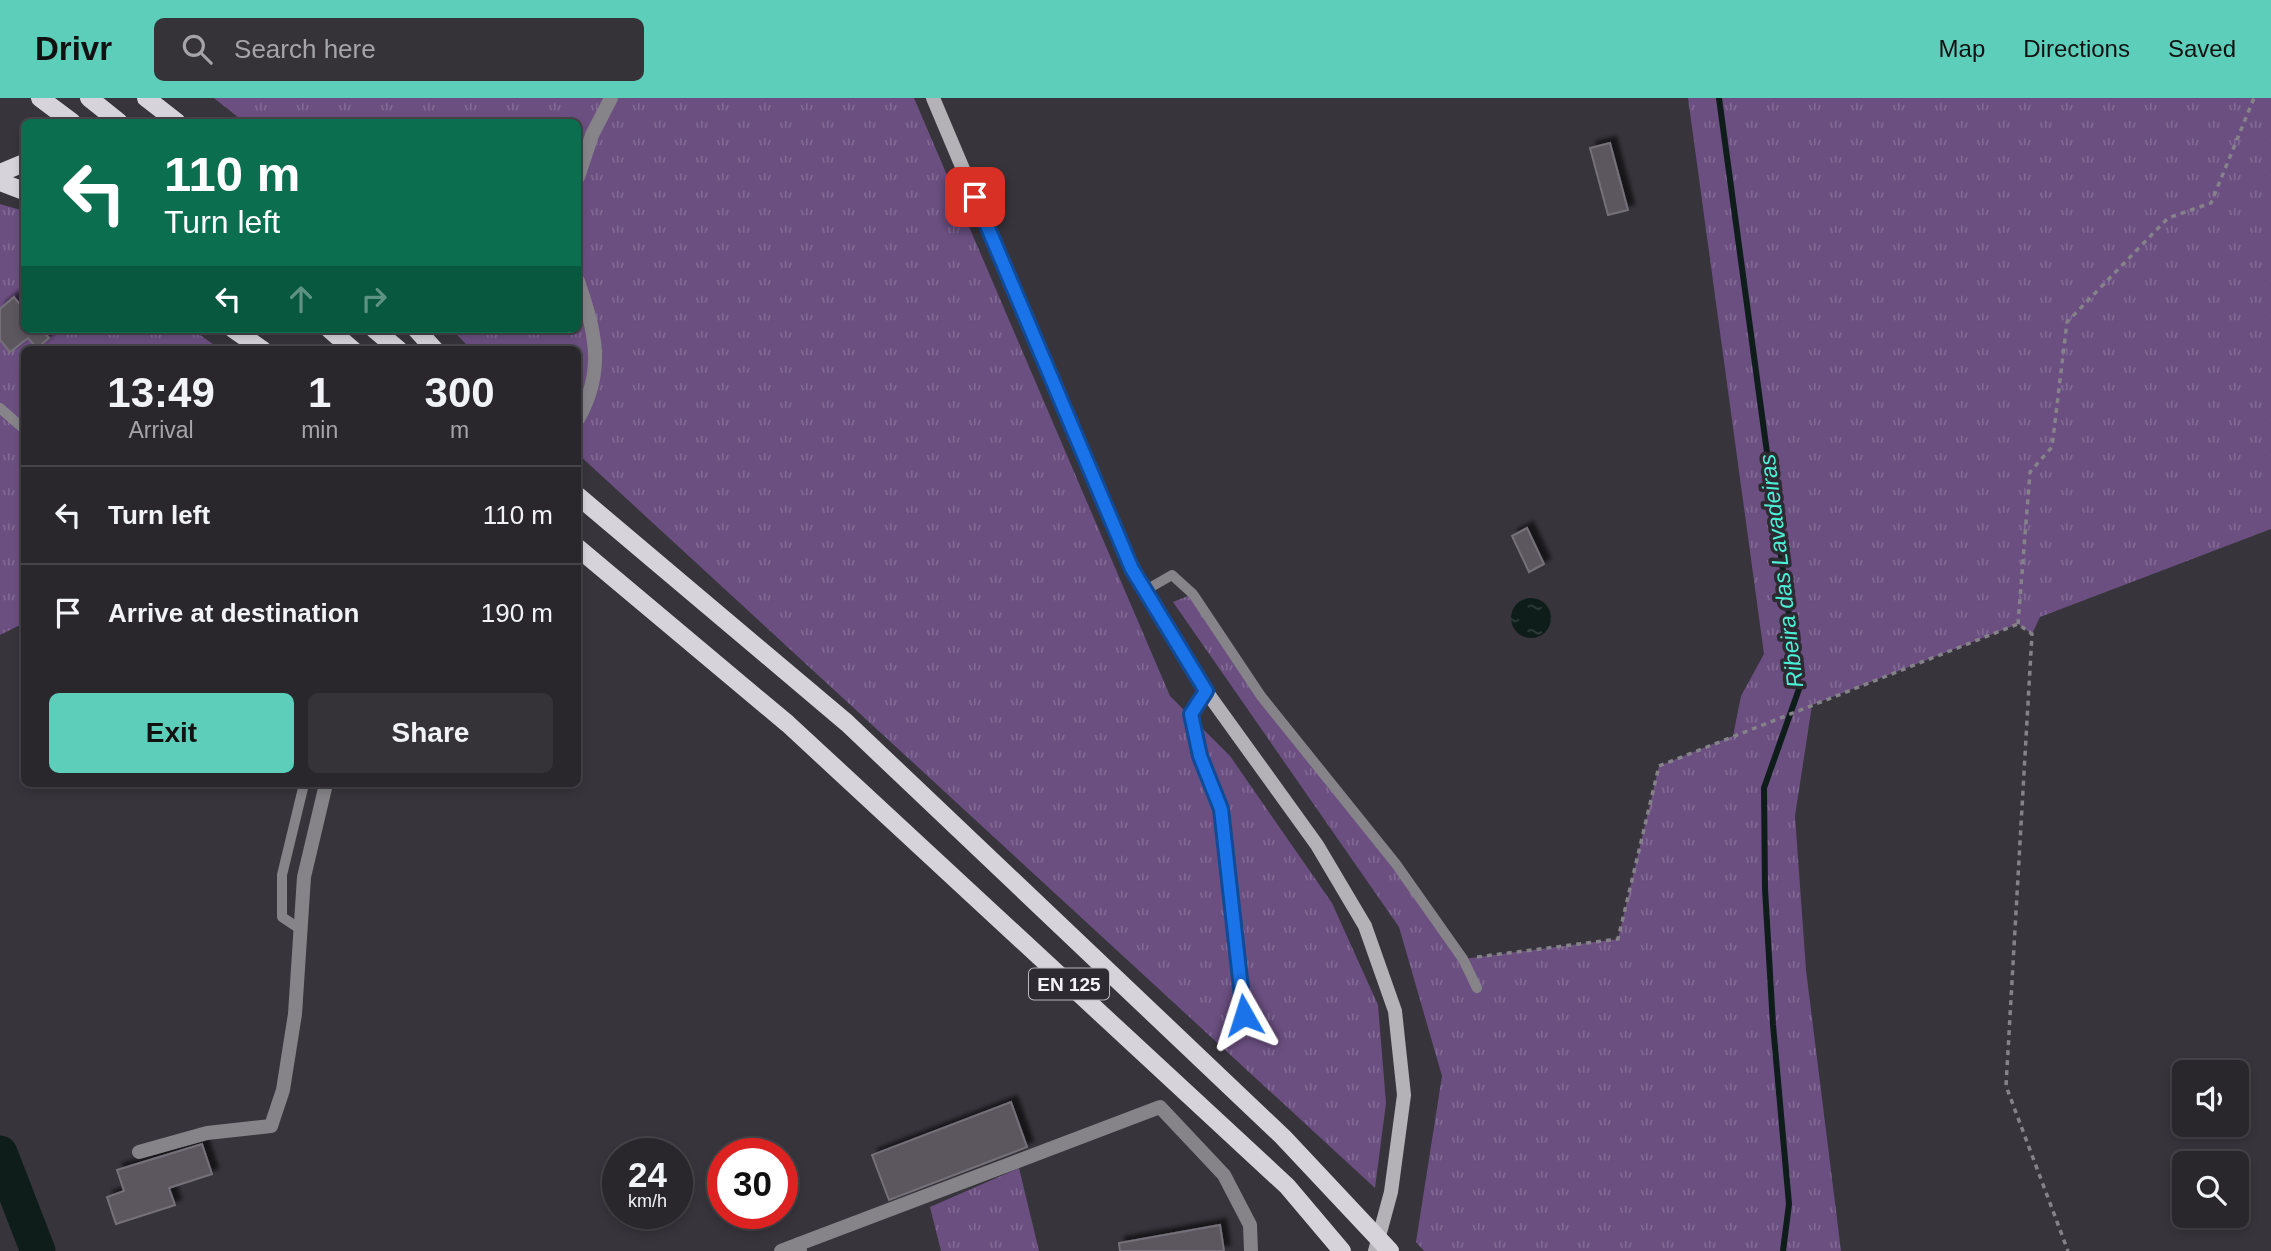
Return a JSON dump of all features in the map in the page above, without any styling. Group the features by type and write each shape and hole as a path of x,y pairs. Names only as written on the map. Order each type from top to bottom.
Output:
{"main road":[{"path":"40,98 69,119"},
{"path":"75,119 88,98 115,119"},
{"path":"146,98 173,119"},
{"path":"0,173 21,164"},
{"path":"0,182 21,190"},
{"path":"239,333 257,346"},
{"path":"334,333 348,346"},
{"path":"379,333 395,346"},
{"path":"420,333 431,346"},
{"name":"EN 125","path":"581,499 847,723 1283,1137 1390,1251"},
{"name":"EN 125","path":"581,551 788,724 1287,1186 1342,1251"}],"street":[{"path":"581,168 592,135 611,98"},
{"path":"933,98 1132,569 1206,691 1317,845 1365,926 1395,1011 1404,1095 1391,1192 1375,1251"},
{"path":"581,290 592,324 596,368 581,413"},
{"path":"1206,691 1191,714 1200,756 1221,809 1244,1015"},
{"path":"139,1152 207,1133 271,1126 283,1090 295,1014 304,877 325,787"},
{"path":"781,1251 799,1248 1160,1107 1224,1175 1250,1225 1251,1251"}],"lane":[{"path":"0,408 21,426"},
{"path":"1146,590 1172,575 1193,594 1261,696 1396,864 1463,959 1477,988"},
{"path":"300,929 282,917 282,875 303,787"}],"path":[{"path":"2018,624 2030,472 2052,447 2067,322 2168,218 2211,202 2254,98"},
{"path":"1463,959 1618,939 1659,766 2018,624"},
{"path":"2018,624 2032,634 2006,1086 2068,1251"}],"green space":[{"path":"214,98 914,98 1170,696 1230,756 1332,903 1378,1005 1386,1103 1375,1188 581,457 581,346 468,346 455,333 581,333 581,119 240,119"},
{"path":"1688,98 2271,98 2271,529 2040,617 2032,634 2018,624 1812,705 1795,816 1806,970 1841,1251 1424,1251 1416,1242 1442,1076 1399,927 1173,602 1193,594 1261,696 1463,959 1618,939 1659,766 1733,736 1741,696 1764,654"},
{"path":"0,204 21,210 21,333 198,333 215,346 21,346 21,624 0,635"},
{"path":"1019,1168 1039,1251 941,1251 930,1207"}],"water":[{"path":"1531,598 1545,604 1551,618 1545,632 1531,638 1517,632 1511,618 1517,604"}],"building":[{"path":"1610,143 1628,210 1608,215 1590,148"},
{"path":"14,297 21,306 21,333 45,333 49,338 39,346 35,346 28,338 10,352 0,340 0,309"},
{"path":"1527,528 1544,564 1529,572 1512,536"},
{"path":"1011,1102 1027,1147 889,1200 872,1155"},
{"path":"202,1144 212,1174 169,1188 175,1205 116,1224 107,1197 124,1191 117,1170"},
{"path":"1220,1225 1224,1251 1120,1251 1119,1243"}],"waterway":[{"name":"Ribeira das Lavadeiras","path":"1719,98 1799,689 1764,788 1765,889 1773,1025 1789,1204 1783,1251"},
{"path":"0,1153 38,1251"}],"route":[{"path":"975,197 1132,569 1206,691 1191,714 1200,756 1221,809 1244,1015"}]}
